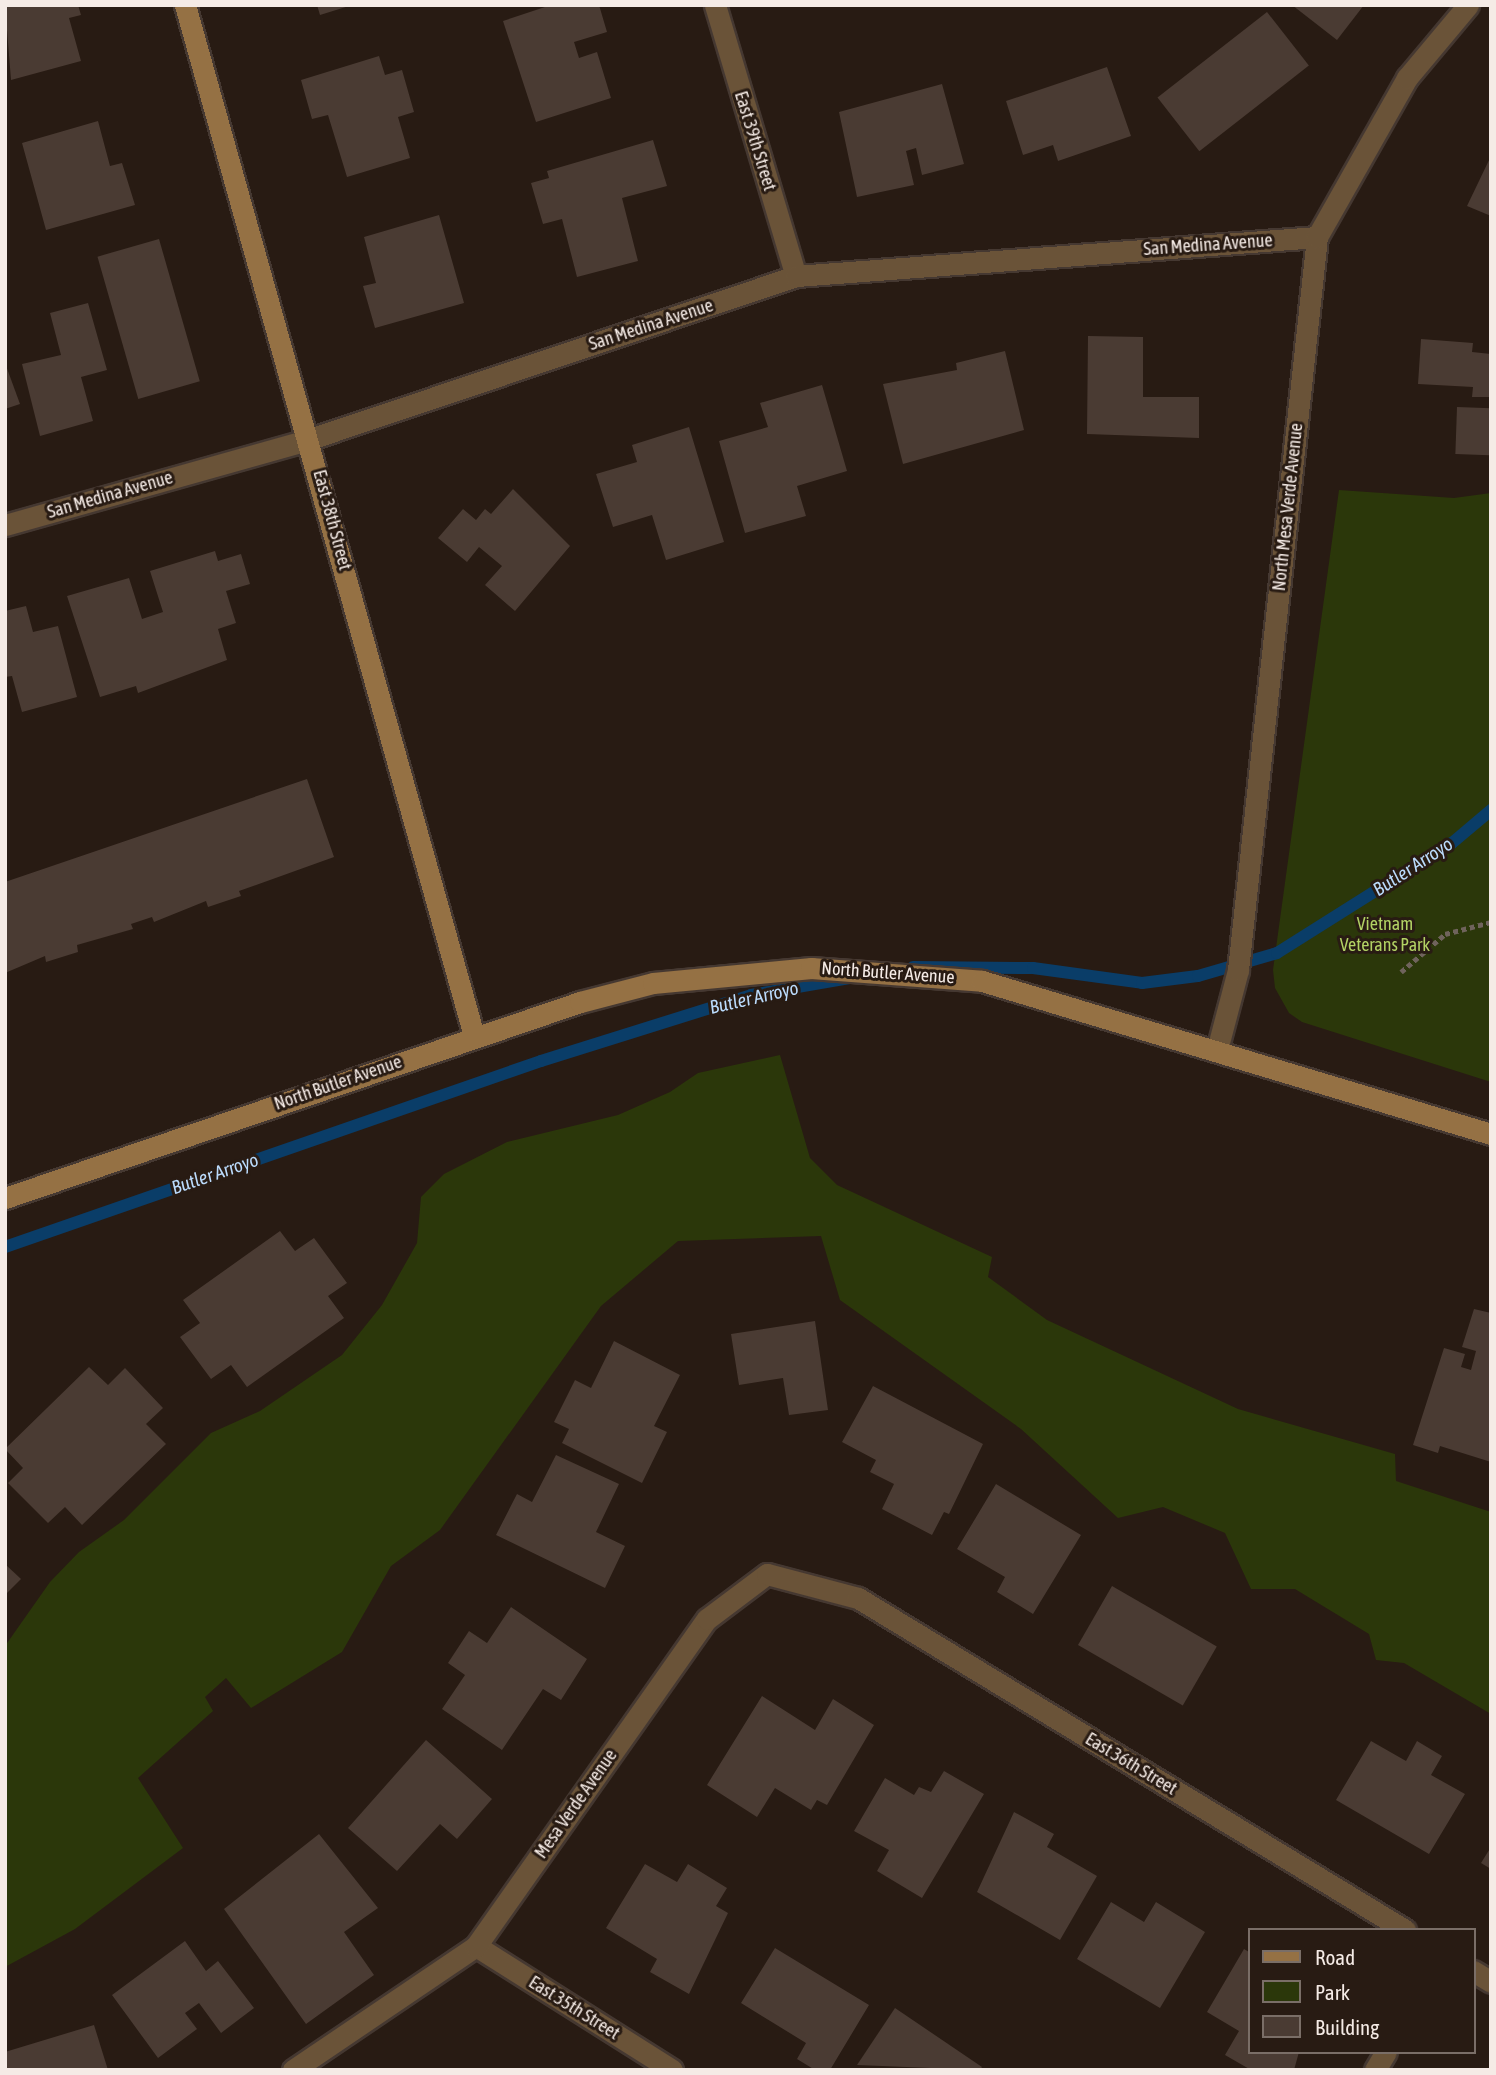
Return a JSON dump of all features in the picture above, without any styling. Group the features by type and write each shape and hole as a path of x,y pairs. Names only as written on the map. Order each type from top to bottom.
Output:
{"main road":[{"name":"East 38th Street","path":"185,5 310,439 474,1035"},
{"name":"North Butler Avenue","path":"5,1198 474,1035 653,983 811,968 982,981 1491,1134"}],"street":[{"name":"East 39th Street","path":"715,5 796,276"},
{"name":"North Mesa Verde Avenue","path":"1217,1050 1238,970 1317,237 1407,78 1468,5"},
{"name":"San Medina Avenue","path":"5,525 310,439 796,276 1317,237"},
{"name":"Mesa Verde Avenue","path":"293,2070 476,1946 707,1619 768,1574 858,1598"},
{"name":"East 36th Street","path":"858,1598 1402,1928"},
{"name":"East 35th Street","path":"476,1946 672,2070"},
{"path":"1475,1972 1491,1982"},
{"path":"1375,2070 1385,2054"}],"path":[{"path":"1401,972 1445,934 1491,922"}],"green space":[{"name":"Vietnam Veterans Park","path":"1339,490 1454,498 1491,493 1491,1082 1302,1022 1289,1013 1275,988 1273,970"},
{"path":"780,1055 810,1158 837,1185 992,1257 988,1277 1047,1320 1238,1409 1395,1454 1396,1481 1491,1512 1491,1714 1404,1663 1376,1660 1369,1634 1295,1589 1251,1589 1225,1533 1163,1507 1118,1518 1021,1429 840,1300 821,1236 678,1241 601,1306 440,1530 391,1566 342,1652 251,1708 226,1678 205,1697 213,1711 138,1778 183,1848 75,1929 5,1967 5,1646 50,1582 79,1552 124,1520 211,1433 260,1411 342,1355 382,1305 417,1243 421,1197 444,1174 507,1142 618,1115 670,1092 698,1073"}],"building":[{"path":"5,5 78,5 81,15 69,18 81,61 11,80"},
{"path":"317,5 349,5 349,6 320,15"},
{"path":"551,5 599,5 607,32 574,42 579,58 597,52 611,98 536,122 503,21"},
{"path":"1292,5 1364,5 1337,40"},
{"path":"1267,12 1309,66 1199,151 1157,98"},
{"path":"379,56 385,75 402,70 414,112 398,117 410,158 347,177 328,115 312,119 301,80"},
{"path":"1107,67 1131,136 1058,161 1053,145 1023,155 1006,101"},
{"path":"942,84 964,164 922,175 916,148 906,151 914,185 857,197 839,112"},
{"path":"98,121 110,166 122,163 135,205 46,230 22,143"},
{"path":"653,140 667,186 622,198 638,261 577,277 562,219 543,224 531,183 549,178 547,171"},
{"path":"1491,156 1491,216 1467,206"},
{"path":"439,215 464,303 375,328 363,286 376,283 364,237"},
{"path":"159,239 200,381 138,399 97,257"},
{"path":"88,303 107,370 81,377 93,421 40,436 22,364 61,355 50,313"},
{"path":"1088,336 1143,337 1143,397 1199,397 1199,438 1087,434"},
{"path":"1421,339 1473,343 1472,352 1491,354 1491,397 1472,397 1473,387 1418,384"},
{"path":"1005,351 1024,430 903,464 883,384 957,370 956,363"},
{"path":"5,363 20,404 5,409"},
{"path":"822,385 847,471 797,486 806,516 745,533 719,441 768,427 760,403"},
{"path":"1457,407 1491,408 1489,455 1455,454"},
{"path":"689,427 724,542 666,560 652,515 613,527 596,474 637,462 632,445"},
{"path":"513,489 570,546 515,611 485,585 502,566 479,547 467,562 438,538 463,509 476,520 485,509 491,514"},
{"path":"215,551 218,561 241,554 250,584 226,591 236,623 218,629 227,660 138,693 136,686 100,697 67,596 129,578 142,619 163,612 150,571"},
{"path":"26,606 33,632 58,626 77,697 22,712 12,676 5,677 5,611"},
{"path":"307,779 334,857 239,891 241,896 208,907 206,901 154,922 152,917 131,924 133,929 77,945 78,952 46,962 45,956 5,973 5,882"},
{"path":"280,1231 295,1251 314,1238 347,1283 328,1296 344,1318 247,1387 231,1365 211,1379 180,1337 200,1323 183,1300"},
{"path":"1474,1309 1491,1313 1491,1462 1440,1446 1438,1453 1413,1445 1444,1348 1465,1354 1461,1367 1471,1370 1476,1351 1462,1347"},
{"path":"815,1321 828,1410 789,1415 783,1378 739,1385 731,1334"},
{"path":"614,1341 680,1375 654,1426 667,1432 642,1483 562,1443 569,1429 554,1422 575,1380 591,1388"},
{"path":"89,1367 108,1385 125,1368 163,1408 146,1424 166,1444 82,1525 65,1507 48,1523 8,1483 23,1468 5,1449"},
{"path":"873,1386 983,1444 949,1514 944,1512 932,1535 882,1509 894,1484 870,1472 876,1460 842,1442"},
{"path":"556,1455 619,1484 596,1532 625,1546 605,1588 496,1535 517,1494 532,1502"},
{"path":"996,1484 1081,1535 1033,1614 997,1592 1005,1577 957,1549"},
{"path":"5,1564 21,1579 5,1595"},
{"path":"1112,1586 1217,1646 1183,1705 1078,1645"},
{"path":"511,1607 587,1659 561,1700 543,1689 502,1750 442,1709 465,1675 448,1663 469,1631 487,1643"},
{"path":"762,1696 815,1730 833,1699 874,1725 827,1805 817,1800 811,1810 775,1788 757,1817 707,1785"},
{"path":"426,1740 492,1799 457,1839 440,1824 397,1871 348,1828"},
{"path":"1371,1741 1406,1761 1417,1741 1442,1756 1431,1775 1465,1794 1429,1854 1336,1800"},
{"path":"944,1771 984,1794 922,1898 877,1871 889,1850 854,1831 885,1778 914,1795 919,1787 931,1792"},
{"path":"1014,1812 1054,1834 1047,1847 1097,1876 1060,1940 977,1892"},
{"path":"319,1834 378,1908 344,1932 374,1975 306,2024 224,1909"},
{"path":"1491,1847 1491,1869 1481,1863"},
{"path":"645,1864 677,1882 688,1864 727,1888 716,1906 728,1913 689,1994 650,1972 657,1959 606,1928"},
{"path":"1111,1902 1144,1922 1156,1902 1205,1932 1160,2008 1077,1959"},
{"path":"185,1941 206,1971 218,1961 254,2008 221,2033 199,2003 185,2013 197,2029 158,2058 112,1995"},
{"path":"775,1948 869,2005 830,2070 815,2070 797,2059 806,2043 741,2003"},
{"path":"1244,1949 1248,1951 1248,2054 1298,2054 1294,2070 1251,2070 1225,2055 1239,2031 1207,2012"},
{"path":"895,2008 982,2067 980,2070 857,2065"},
{"path":"94,2025 108,2070 5,2070 5,2052"}],"waterway":[{"name":"Butler Arroyo","path":"913,967 1033,968 1142,983 1198,976 1277,953 1452,843 1491,810"},
{"name":"Butler Arroyo","path":"5,1247 541,1061 751,995 850,978"}]}
